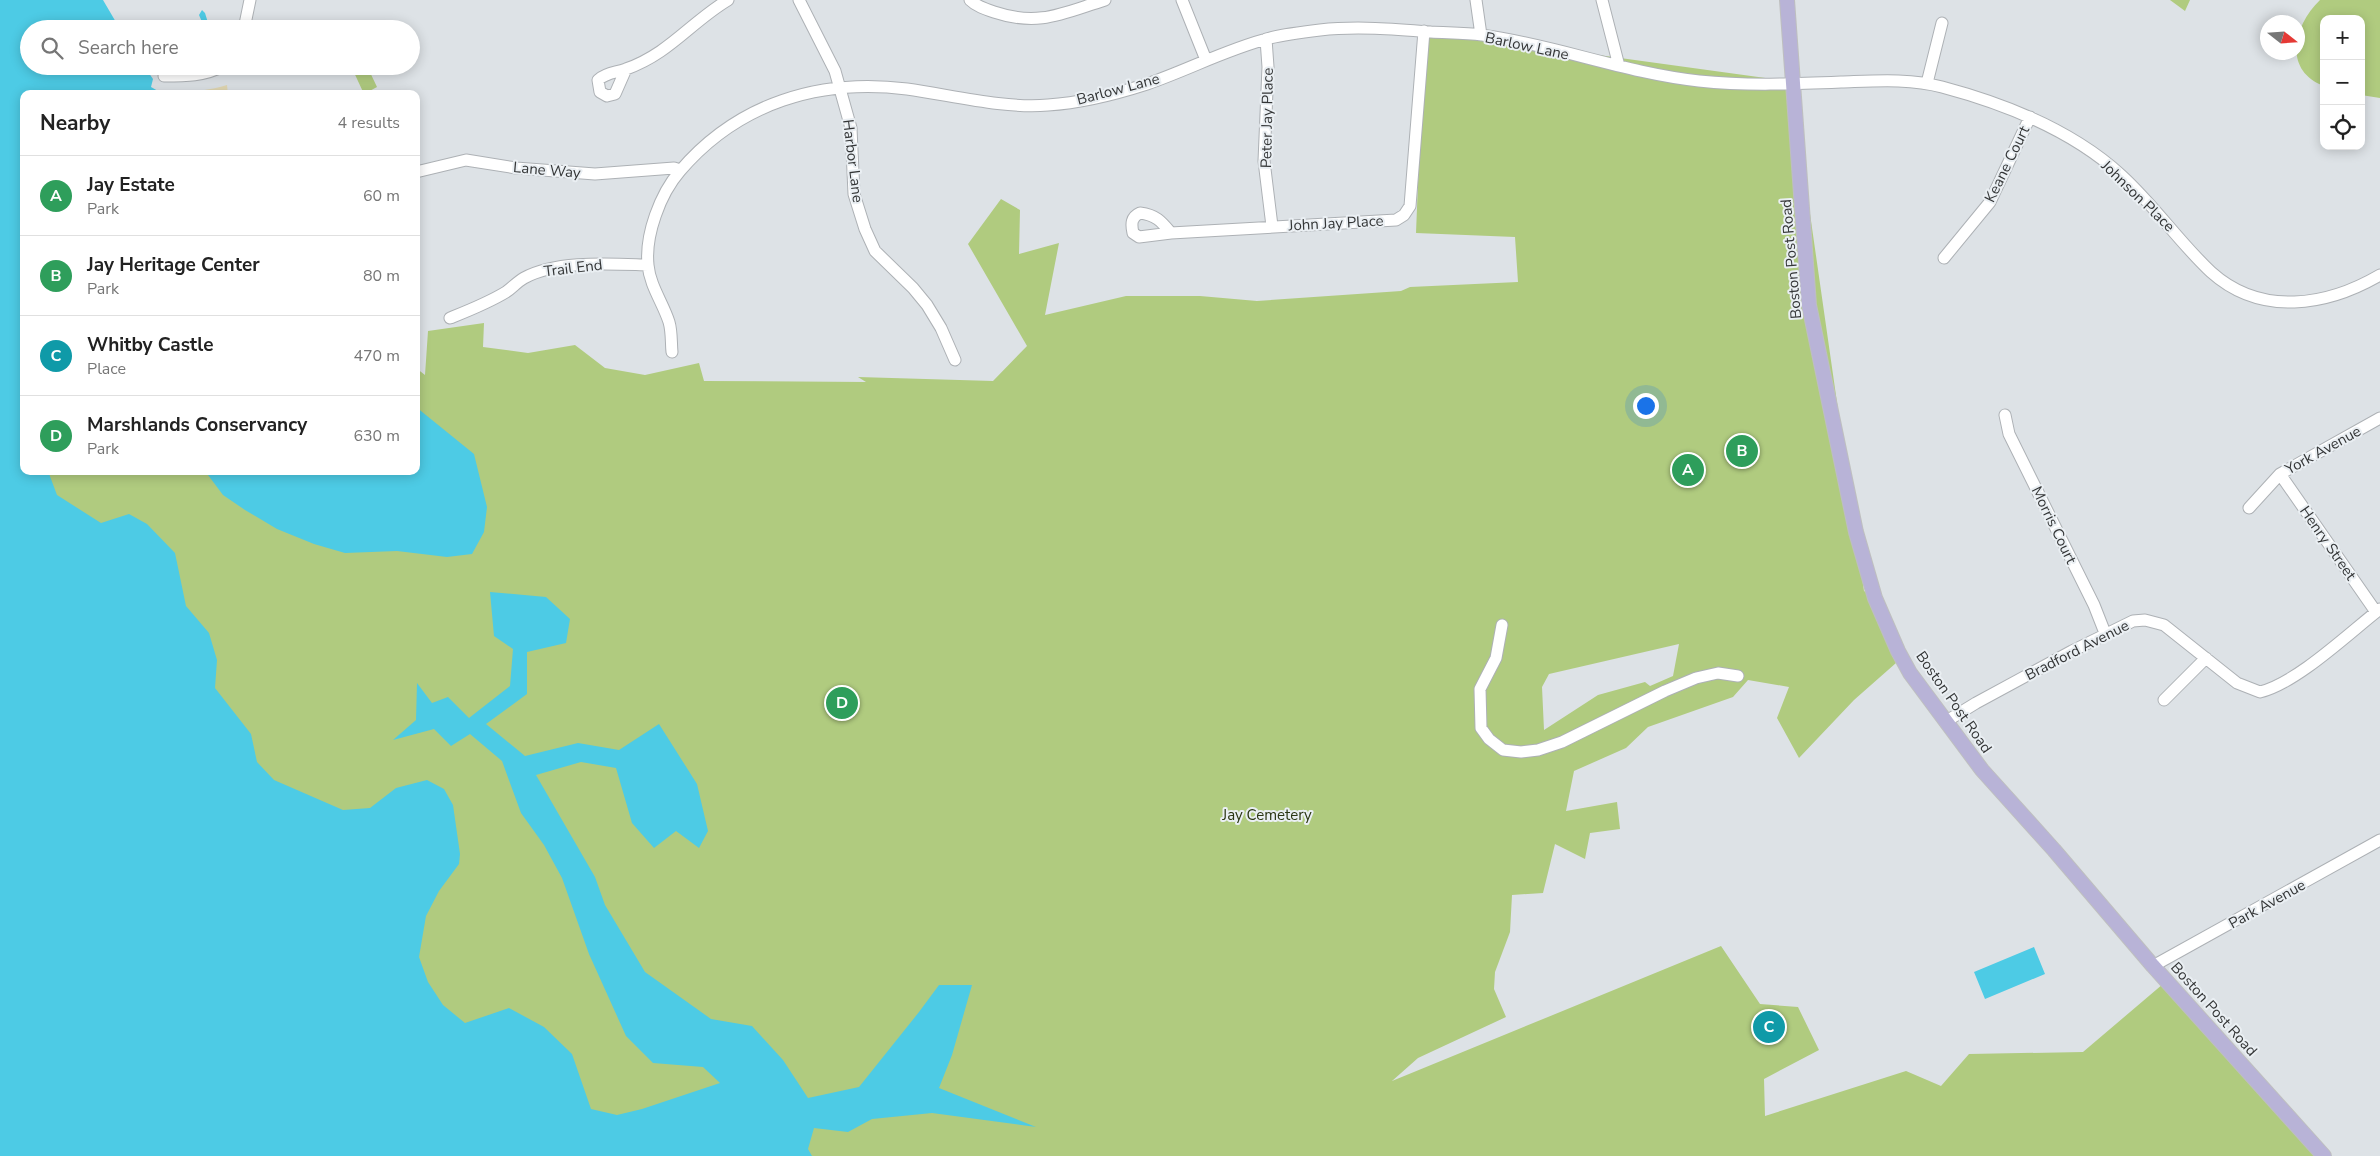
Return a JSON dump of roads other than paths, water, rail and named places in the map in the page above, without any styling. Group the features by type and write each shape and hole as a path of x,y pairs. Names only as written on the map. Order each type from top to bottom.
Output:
{"main road":[{"name":"Boston Post Road","path":"1787,0 1809,305 1856,532 1875,598 1898,651 1910,673 1982,770 2054,850 2153,966 2324,1156"}],"street":[{"path":"246,20 250,0"},
{"path":"626,70 667,49 728,0"},
{"name":"Harbor Lane","path":"799,0 834,71 840,88 851,128 854,194 865,229 875,251 913,288 927,305 955,360"},
{"path":"970,0 981,7 1002,15 1030,19 1047,19 1105,0"},
{"path":"1182,0 1206,60"},
{"path":"1476,0 1481,35"},
{"path":"1602,0 1620,66"},
{"path":"1927,84 1942,23"},
{"name":"Barlow Lane","path":"672,352 670,325 654,290 648,265 652,231 661,202 680,170 706,146 739,121 766,106 806,92 840,88 900,88 996,102 1046,106 1110,94 1147,84 1206,60 1266,39 1326,30 1386,29 1481,35 1620,66 1700,81 1793,84"},
{"name":"John Jay Place","path":"1171,233 1396,220 1404,215 1410,206 1414,173 1424,31"},
{"name":"Peter Jay Place","path":"1266,39 1268,67 1264,161 1272,226"},
{"path":"164,76 197,75"},
{"name":"Johnson Place","path":"1793,84 1874,81 1927,84 1996,103 2030,117 2086,148 2121,175 2211,271 2231,287 2259,297 2289,303 2322,300 2355,289 2380,275"},
{"name":"Keane Court","path":"1944,258 1990,202 2030,117"},
{"name":"Lane Way","path":"420,171 466,160 516,168 595,174 674,168 680,170"},
{"name":"Trail End","path":"450,318 483,305 507,292 523,278 547,270 605,264 648,265"},
{"name":"Morris Court","path":"2005,415 2009,434 2094,605 2105,633"},
{"name":"York Avenue","path":"2249,508 2280,474 2380,418"},
{"name":"Henry Street","path":"2280,474 2378,610"},
{"name":"Bradford Avenue","path":"1945,722 1976,703 2124,624 2145,620 2164,625 2236,683 2257,692 2268,690 2284,682 2321,656 2378,610"},
{"path":"1502,625 1496,658 1480,689 1481,728 1489,739 1502,750 1538,750 1562,742 1664,690 1696,678 1718,673 1738,676"},
{"path":"2164,700 2206,658"},
{"name":"Park Avenue","path":"2153,966 2380,840"}],"water":[{"path":"0,0 103,0 115,20 20,20 20,75 150,75 153,79 151,87 156,90 20,90 20,475 50,475 57,495 101,523 129,514 147,524 175,553 186,606 209,633 217,660 215,688 251,734 257,762 274,780 343,810 370,808 396,788 427,780 444,789 453,805 460,854 459,864 439,891 426,916 419,957 428,982 443,1005 465,1023 509,1008 544,1027 572,1054 591,1109 617,1115 642,1109 720,1083 703,1067 653,1063 626,1036 589,954 562,878 544,845 521,813 502,761 470,734 451,746 434,729 393,740 416,720 417,683 432,703 448,697 469,718 510,686 513,649 494,636 490,592 546,597 570,619 566,643 527,652 527,694 486,724 525,756 578,743 619,750 659,724 697,784 708,831 699,848 676,831 654,848 632,823 616,768 581,762 536,775 595,877 605,905 645,972 711,1019 752,1026 783,1060 808,1098 859,1087 939,985 972,985 952,1055 939,1088 1036,1127 932,1113 872,1119 848,1132 814,1128 808,1149 812,1156 0,1156"},
{"path":"202,10 207,20 201,20 199,15"},
{"path":"420,410 474,454 487,507 484,532 472,554 447,557 397,551 345,553 314,544 277,529 223,495 208,475 420,475"},
{"path":"2034,947 2045,974 1985,999 1974,972"}],"place":[{"name":"Jay Heritage Center","path":"1742,451"},
{"name":"Jay Estate","path":"1688,470"},
{"name":"Marshlands Conservancy","path":"842,703"},
{"name":"Whitby Castle","path":"1769,1027"}],"park label":[{"name":"Jay Cemetery","path":"1267,815"}]}
